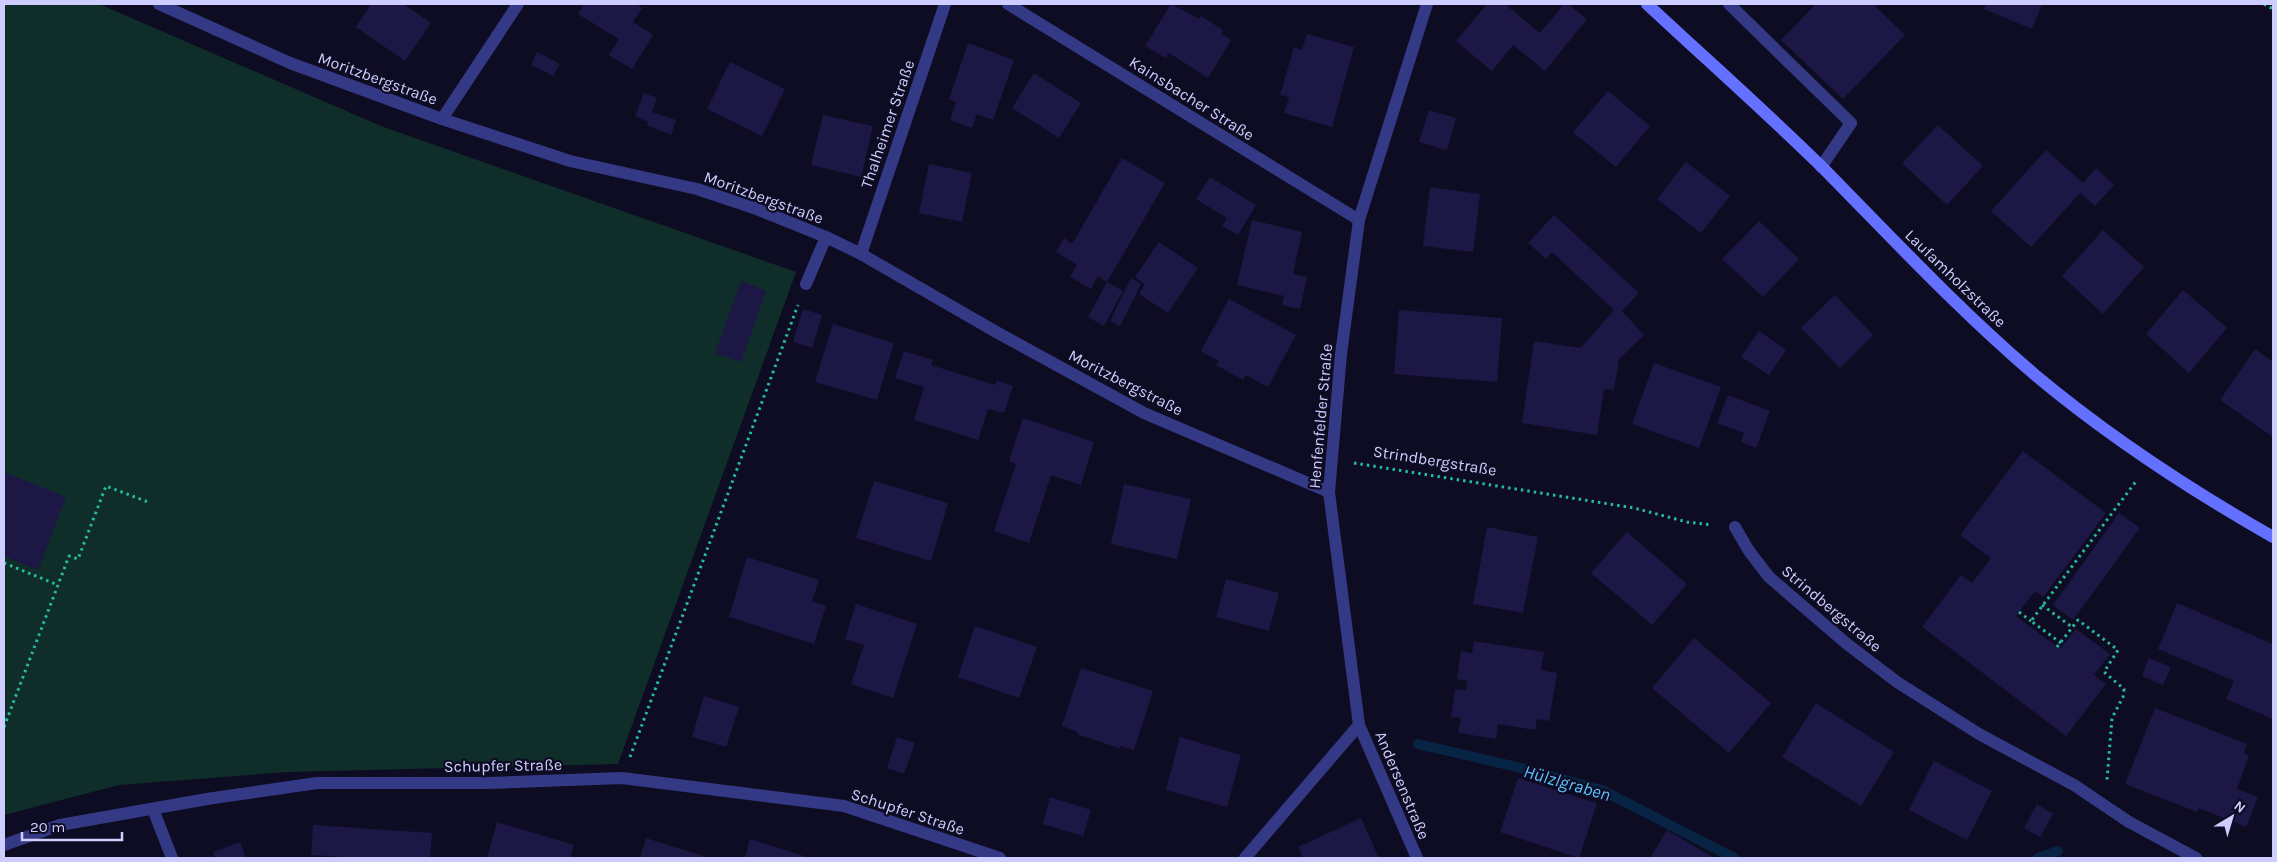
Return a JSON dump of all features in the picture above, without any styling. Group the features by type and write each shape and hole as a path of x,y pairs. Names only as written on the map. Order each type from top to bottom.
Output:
{"main road":[{"name":"Laufamholzstraße","path":"1650,5 1821,167 1939,287 1990,335 2075,406 2151,462 2273,537"}],"street":[{"name":"Moritzbergstraße","path":"159,4 290,63 442,119 570,161 697,189 754,208 826,237 861,254 998,333 1144,413 1329,492"},
{"path":"442,119 518,4"},
{"name":"Thalheimer Straße","path":"861,254 945,4"},
{"name":"Kainsbacher Straße","path":"1008,4 1358,220"},
{"name":"Henfenfelder Straße","path":"1359,725 1329,492 1334,460 1342,345 1358,220 1426,4"},
{"path":"1729,4 1851,123 1821,167"},
{"path":"806,284 826,237"},
{"name":"Strindbergstraße","path":"1735,527 1768,576 1839,638 1897,682 1979,734 2074,785 2129,822 2196,858"},
{"path":"1244,858 1359,725"},
{"name":"Andersenstraße","path":"1359,725 1417,858"},
{"name":"Schupfer Straße","path":"4,845 60,825 317,782 488,783 622,778 844,806 1000,858"},
{"path":"153,809 172,858"}],"path":[{"path":"2264,4 2273,9"},
{"path":"622,778 806,284"},
{"name":"Strindbergstraße","path":"1334,460 1634,508 1688,522 1735,527"},
{"path":"2031,621 2151,462"},
{"path":"4,727 70,556 78,559 106,486 148,502"},
{"path":"4,563 58,585"},
{"path":"2042,605 2072,628"},
{"path":"2019,612 2061,643"},
{"path":"2057,647 2078,620 2118,650 2104,672 2124,689 2123,697 2112,718 2105,806"}],"green space":[{"path":"4,4 99,4 381,126 796,272 618,764 288,772 119,785 4,815"}],"building":[{"path":"371,4 403,4 431,23 405,61 356,27"},
{"path":"584,4 636,4 642,8 633,22 653,35 632,69 609,55 619,39 578,14"},
{"path":"1171,4 1199,19 1201,16 1223,30 1221,34 1231,40 1208,78 1169,53 1166,58 1145,46"},
{"path":"1487,4 1505,4 1540,33 1564,4 1568,4 1587,19 1545,71 1513,45 1492,71 1456,41"},
{"path":"1816,4 1873,4 1905,35 1843,99 1781,40"},
{"path":"1986,4 2042,4 2032,29 1984,9"},
{"path":"1307,34 1354,47 1332,127 1284,113 1289,97 1280,95 1294,47 1302,50"},
{"path":"968,43 1014,60 993,120 977,114 972,128 950,120 956,102 949,99"},
{"path":"537,52 560,64 553,76 531,65"},
{"path":"730,62 785,89 762,136 707,109"},
{"path":"1034,73 1081,103 1059,138 1012,108"},
{"path":"1608,91 1650,126 1616,167 1573,132"},
{"path":"644,93 657,98 652,112 676,120 671,135 647,125 648,122 635,116"},
{"path":"1429,110 1456,118 1447,150 1419,142"},
{"path":"823,115 873,126 861,177 811,165"},
{"path":"1938,125 1983,166 1947,205 1902,163"},
{"path":"2046,150 2083,183 2096,168 2114,185 2095,206 2080,193 2031,247 1991,211"},
{"path":"1122,158 1165,183 1107,282 1098,276 1091,289 1070,277 1077,265 1056,252 1064,238 1072,244"},
{"path":"1686,162 1730,196 1701,233 1657,199"},
{"path":"929,164 972,173 962,222 919,213"},
{"path":"1210,177 1256,205 1238,235 1222,226 1227,218 1196,199"},
{"path":"1430,187 1480,194 1473,252 1423,246"},
{"path":"1554,215 1639,293 1622,311 1644,335 1619,359 1614,390 1604,389 1597,435 1522,423 1534,341 1581,348 1614,310 1552,252 1546,259 1528,243"},
{"path":"1252,220 1302,232 1293,274 1307,277 1300,309 1282,305 1284,296 1237,285"},
{"path":"1759,221 1799,259 1763,297 1722,259"},
{"path":"2103,230 2144,267 2103,314 2062,276"},
{"path":"1159,242 1198,268 1168,313 1139,294 1145,284 1135,277"},
{"path":"1131,278 1141,284 1120,326 1110,321"},
{"path":"741,281 766,291 741,362 715,353"},
{"path":"1107,282 1123,291 1104,326 1088,317"},
{"path":"2183,290 2227,328 2189,373 2146,334"},
{"path":"1835,295 1873,335 1840,368 1801,328"},
{"path":"1229,299 1296,335 1268,387 1246,375 1243,380 1216,365 1219,361 1201,351"},
{"path":"803,309 822,315 812,348 793,342"},
{"path":"1399,310 1502,318 1497,382 1394,374"},
{"path":"833,324 894,343 877,400 815,382"},
{"path":"1759,331 1786,350 1769,375 1741,357"},
{"path":"2255,349 2273,362 2273,437 2220,400"},
{"path":"904,351 933,360 931,365 995,385 997,380 1013,386 1004,413 988,409 978,440 914,420 924,387 895,378"},
{"path":"1654,363 1721,387 1699,448 1632,424"},
{"path":"1728,395 1770,411 1756,448 1741,442 1744,433 1717,423"},
{"path":"1023,418 1094,442 1081,485 1051,475 1029,543 994,531 1016,464 1009,461"},
{"path":"2023,451 2106,513 2043,597 2035,591 2016,616 2060,649 2076,629 2110,654 2094,675 2106,684 2066,736 1922,627 1961,575 1972,583 1991,558 1960,535"},
{"path":"4,472 66,497 38,570 4,556"},
{"path":"874,481 948,503 931,561 856,538"},
{"path":"1124,484 1191,499 1177,559 1111,544"},
{"path":"2119,513 2140,528 2073,620 2053,605"},
{"path":"1487,527 1538,537 1523,613 1473,604"},
{"path":"1627,532 1687,584 1652,625 1591,573"},
{"path":"747,557 819,580 812,601 826,606 814,644 729,617"},
{"path":"1226,579 1279,593 1269,631 1216,617"},
{"path":"2177,603 2273,644 2273,719 2226,699 2234,681 2158,649"},
{"path":"856,604 917,624 893,698 851,684 864,645 845,639"},
{"path":"975,626 1037,647 1019,698 958,677"},
{"path":"1694,638 1771,703 1729,753 1652,688"},
{"path":"1474,641 1544,652 1541,670 1557,673 1549,721 1537,719 1535,730 1498,724 1496,739 1458,733 1461,718 1451,717 1455,689 1466,690 1467,681 1457,679 1461,651 1472,653"},
{"path":"2149,658 2171,667 2163,685 2142,676"},
{"path":"1081,668 1153,691 1134,750 1120,746 1119,748 1077,734 1078,732 1062,726"},
{"path":"704,696 739,707 726,747 692,737"},
{"path":"1816,703 1894,752 1861,806 1782,757"},
{"path":"2155,708 2247,744 2244,753 2249,756 2237,789 2258,797 2246,827 2199,808 2197,812 2125,784"},
{"path":"897,737 915,743 904,774 887,768"},
{"path":"1180,737 1241,755 1227,807 1166,790"},
{"path":"1934,761 1992,791 1967,840 1909,810"},
{"path":"1518,778 1597,803 1579,858 1500,832"},
{"path":"1050,797 1091,810 1083,836 1043,824"},
{"path":"2037,804 2053,814 2040,837 2024,828"},
{"path":"1361,818 1379,858 1303,858 1298,847"},
{"path":"497,822 574,845 570,858 487,858"},
{"path":"313,825 432,833 430,858 362,858 311,855"},
{"path":"1667,830 1714,858 1650,858"},
{"path":"646,838 700,855 706,858 640,858"},
{"path":"750,839 810,858 745,858"},
{"path":"240,842 246,858 215,858 213,852"}],"waterway":[{"name":"Hülzlgraben","path":"1418,744 1517,767 1602,790 1734,858"},
{"name":"Hülzlgraben","path":"2038,858 2058,851"}]}
